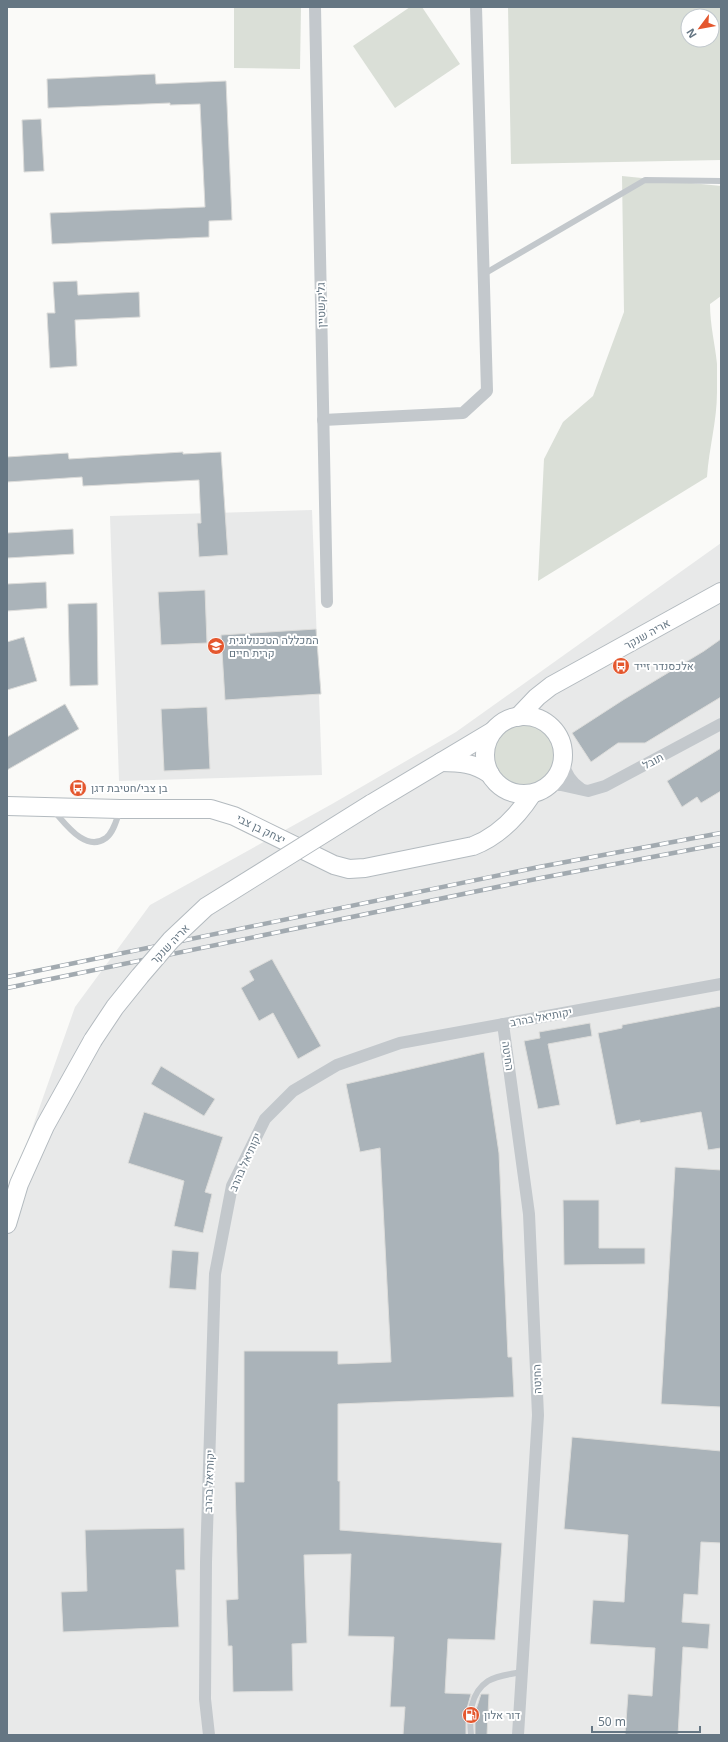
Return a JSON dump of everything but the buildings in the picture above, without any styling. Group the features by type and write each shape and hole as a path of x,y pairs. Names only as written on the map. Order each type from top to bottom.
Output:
{"street":[{"name":"גליקשטיין","path":"315,7 327,602"},
{"path":"323,420 463,413 487,391 476,7"},
{"name":"אריה שנקר","path":"518,717 537,697 551,686 721,592"},
{"path":"545,722 543,708 551,686"},
{"path":"490,774 486,763 485,752 493,731 509,719 518,717 532,717 545,722 553,729 559,738 568,775 582,790"},
{"name":"תובל","path":"549,785 561,784 582,790 594,790 721,724"},
{"name":"אריה שנקר","path":"7,1224 18,1184 45,1126 93,1040 115,1007 171,940 206,907 371,804 493,731"},
{"path":"502,788 517,794 532,794 549,785 558,774 563,759"},
{"path":"441,762 461,762 478,766 490,774 508,797 509,806 507,818 502,830"},
{"name":"יצחק בן צבי","path":"7,806 120,809 205,808 221,811 234,816 334,865 349,869 364,868 473,846 484,842 502,830 520,812 532,794"},
{"name":"יקותיאל בהרב","path":"209,1735 205,1699 206,1570 214,1274 232,1186 265,1119 293,1091 338,1065 400,1044 721,984"},
{"name":"החיטה","path":"503,1024 529,1214 538,1415 518,1735"}],"lane":[{"path":"484,274 645,180 721,181"},
{"path":"51,808 69,829 80,838 94,842 106,838 113,829 120,809"},
{"path":"471,1735 471,1703 480,1689 489,1681 522,1672"}],"shaded area":[{"path":"234,7 301,7 300,69 234,68"},
{"path":"410,7 422,7 460,64 395,108 353,46"},
{"path":"508,7 721,7 721,160 511,164"},
{"path":"622,176 721,186 721,296 710,304 717,364 717,403 707,477 538,581 544,459 563,422 593,396 624,312"},
{"name":"המכללה הטכנולוגית קרית חיים","path":"312,510 322,775 119,781 110,516"},
{"path":"721,543 721,1735 7,1735 7,1220 10,1191 75,1007 150,905 332,804 456,732"},
{"path":"524,725 536,728 546,734 552,744 555,756 552,768 546,778 536,784 524,787 512,784 502,778 496,768 493,756 496,744 502,734 512,728"}],"railway":[{"path":"7,977 539,867 721,833"},
{"path":"7,988 541,878 721,844"}],"place":[{"name":"המכללה הטכנולוגית קרית חיים","path":"216,646"},
{"name":"אלכסנדר זייד","path":"621,666"},
{"name":"בן צבי/חטיבת דגן","path":"78,788"},
{"name":"דור אלון","path":"471,1715"}]}
